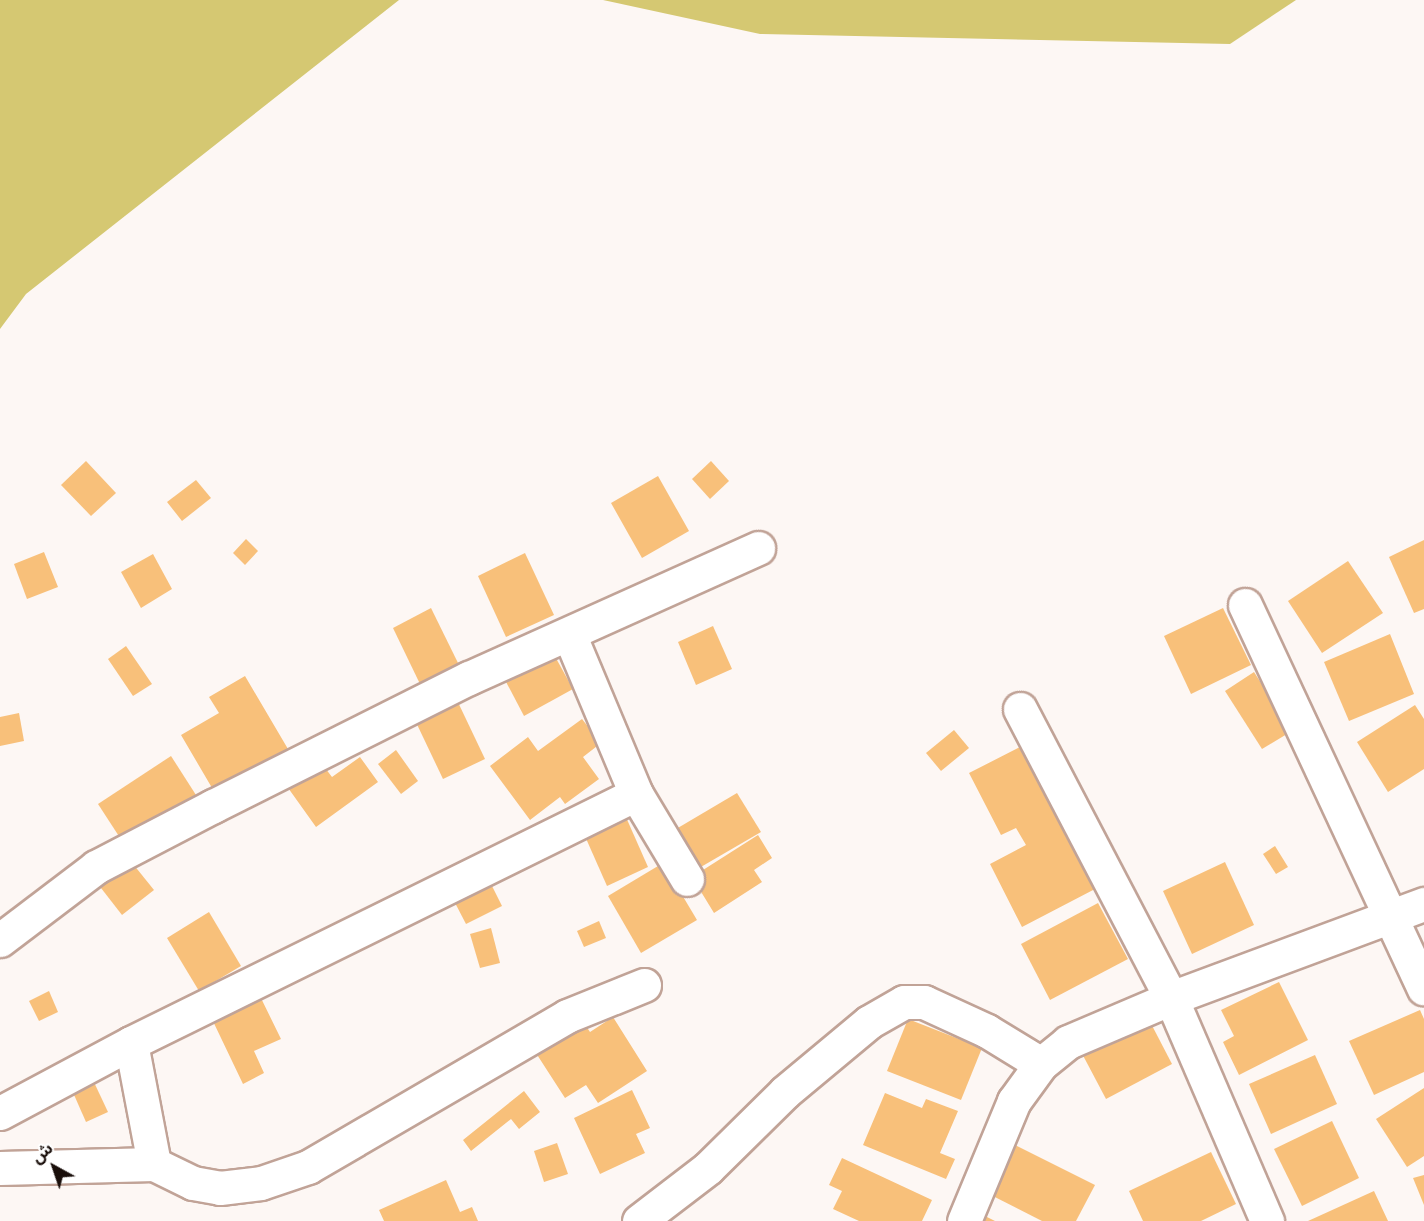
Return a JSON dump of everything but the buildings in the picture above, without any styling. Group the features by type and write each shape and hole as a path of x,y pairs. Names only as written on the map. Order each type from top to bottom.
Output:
{"street":[{"path":"0,940 96,867 469,678 758,548"},
{"path":"1245,605 1424,988"},
{"path":"569,634 636,794 687,879"},
{"path":"1020,709 1171,998 1267,1221"},
{"path":"0,1113 131,1043 636,794"},
{"path":"964,1221 1014,1101 1041,1064 1068,1042 1171,998 1424,904"},
{"path":"0,1168 153,1164 193,1183 220,1188 261,1183 308,1167 567,1016 644,984"},
{"path":"639,1221 708,1168 785,1092 869,1022 904,1002 924,1002 987,1031 1041,1064"},
{"path":"131,1043 153,1164"}],"shaded area":[{"path":"0,0 399,0 26,294 0,329"},
{"path":"603,0 1296,0 1230,44 760,34"}]}
